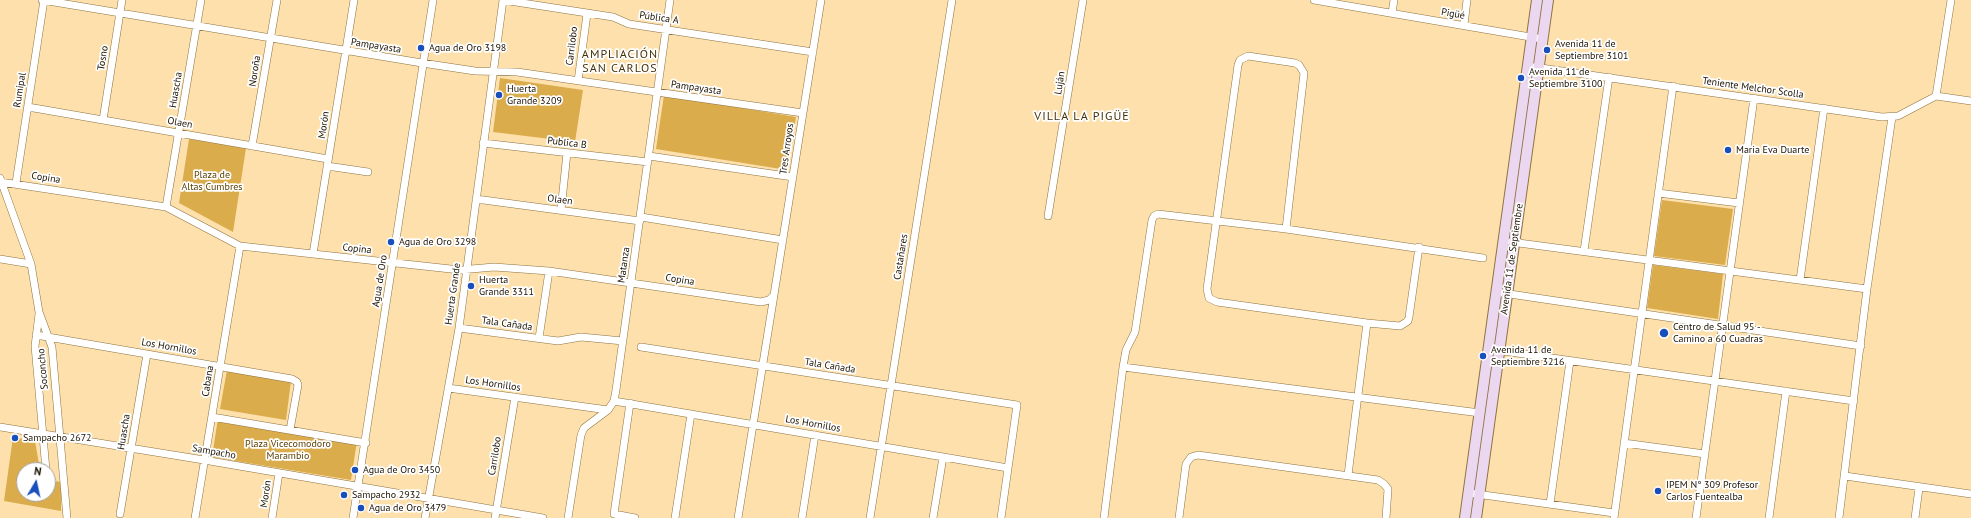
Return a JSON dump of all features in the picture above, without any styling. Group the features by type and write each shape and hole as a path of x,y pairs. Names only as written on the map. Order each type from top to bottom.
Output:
{"main road":[{"name":"Avenida 11 de Septiembre","path":"1466,518 1474,494 1499,350 1507,294 1514,242 1532,66 1531,37 1537,0"},
{"name":"Avenida 11 de Septiembre","path":"1476,518 1474,494 1480,413 1502,241 1532,66 1542,39 1548,0"}],"street":[{"name":"Pampayasta","path":"44,0 346,52 475,71 517,72 803,113"},
{"name":"Rumipal","path":"16,184 44,0"},
{"name":"Tosno","path":"103,120 122,0"},
{"name":"Huascha","path":"166,207 201,0"},
{"name":"Noroña","path":"252,146 277,0"},
{"name":"Morón","path":"313,254 354,0"},
{"name":"Agua de Oro","path":"353,518 366,442 422,63 433,0"},
{"name":"Pública A","path":"503,0 613,17 629,24 813,52"},
{"name":"Huerta Grande","path":"425,518 459,328 503,0"},
{"name":"Matanza","path":"568,518 581,434 584,428 608,410 614,401 670,0"},
{"name":"Tres Arroyos","path":"738,518 763,366 772,297 783,240 822,0"},
{"name":"Castañares","path":"870,518 952,0"},
{"name":"Luján","path":"1048,216 1083,0"},
{"name":"Pigüé","path":"1319,0 1542,39"},
{"path":"1392,13 1394,0"},
{"path":"1464,25 1467,0"},
{"path":"1936,96 1950,0"},
{"name":"Carrilobo","path":"578,81 586,14"},
{"path":"1286,229 1304,73 1299,65 1295,63 1248,56 1240,60 1238,65 1207,289 1209,298 1217,302 1367,323 1400,326 1408,321 1419,247"},
{"name":"Teniente Melchor Scolla","path":"1532,66 1892,117"},
{"path":"1584,251 1610,77"},
{"path":"1474,494 1550,504 1614,516 1673,86"},
{"path":"1840,518 1867,288 1892,117 1936,96 1971,101"},
{"path":"1696,518 1729,270 1754,98"},
{"name":"Olaen","path":"28,107 252,146 368,172"},
{"path":"1800,280 1824,108"},
{"name":"Publica B","path":"483,143 568,153 648,159 793,177"},
{"path":"561,210 568,153"},
{"name":"Copina","path":"1,180 16,184 166,207 240,246 466,270 494,267 549,271 761,302 772,297"},
{"name":"Soconcho","path":"1,180 31,264 39,312 50,338 67,518"},
{"path":"1658,193 1739,203"},
{"name":"Olaen","path":"476,200 640,219 783,240"},
{"path":"1104,518 1123,367 1126,350 1135,332 1152,220 1154,216 1163,214 1217,220 1419,247 1483,258"},
{"path":"1502,241 1867,288"},
{"name":"Cabana","path":"195,518 240,246"},
{"path":"0,259 31,264"},
{"path":"539,338 549,271"},
{"path":"1496,292 1861,346"},
{"path":"39,312 35,346 45,462"},
{"path":"1348,475 1367,323"},
{"name":"Tala Cañada","path":"459,328 558,341 581,336 623,341"},
{"name":"Los Hornillos","path":"36,335 292,379 298,385 290,430"},
{"name":"Tala Cañada","path":"641,347 1017,405 1008,468"},
{"path":"1488,349 1854,401"},
{"name":"Huascha","path":"120,514 147,354"},
{"path":"1550,504 1570,361"},
{"path":"1123,367 1480,413"},
{"name":"Los Hornillos","path":"448,388 608,410"},
{"path":"1769,518 1786,391"},
{"name":"Carrilobo","path":"495,518 515,397"},
{"name":"Los Hornillos","path":"614,401 1008,468"},
{"path":"630,403 614,514 635,518"},
{"path":"675,518 691,414"},
{"path":"212,417 366,442"},
{"name":"Sampacho","path":"0,428 132,448 543,518"},
{"path":"802,518 815,435"},
{"path":"1624,442 1705,454"},
{"path":"1179,518 1186,464 1190,457 1194,456 1378,480 1388,489 1389,495 1386,518"},
{"path":"933,518 943,457"},
{"path":"1001,518 1008,468"},
{"name":"Morón","path":"272,518 279,473"},
{"path":"1845,476 1920,488 1971,494"},
{"path":"1915,518 1920,488"}],"green space":[{"path":"500,78 583,90 575,142 493,132"},
{"path":"664,95 796,117 787,170 656,149"},
{"name":"Plaza de Altas Cumbres","path":"189,139 246,148 233,232 179,203"},
{"path":"1662,200 1733,209 1725,265 1654,256"},
{"path":"1653,265 1723,274 1718,319 1647,308"},
{"path":"227,370 291,381 286,420 220,409"},
{"name":"Plaza Vicecomodoro Marambio","path":"218,418 357,441 351,480 212,457"},
{"path":"13,437 35,441 39,462 16,462 16,502 56,502 56,481 61,482 61,511 4,501"}],"place":[{"name":"Agua de Oro 3198","path":"421,48"},
{"name":"Avenida 11 de Septiembre 3101","path":"1547,50"},
{"name":"Avenida 11 de Septiembre 3100","path":"1521,78"},
{"name":"Huerta Grande 3209","path":"499,95"},
{"name":"Maria Eva Duarte","path":"1728,150"},
{"name":"Agua de Oro 3298","path":"391,242"},
{"name":"Huerta Grande 3311","path":"471,286"},
{"name":"Centro de Salud 95 - Camino a 60 Cuadras","path":"1664,333"},
{"name":"Avenida 11 de Septiembre 3216","path":"1483,356"},
{"name":"Sampacho 2672","path":"15,438"},
{"name":"Agua de Oro 3450","path":"355,470"},
{"name":"IPEM N° 309 Profesor Carlos Fuentealba","path":"1658,491"},
{"name":"Sampacho 2932","path":"344,495"},
{"name":"Agua de Oro 3479","path":"361,508"}],"district":[{"name":"AMPLIACIÓN SAN CARLOS","path":"620,62"},
{"name":"VILLA LA PIGÜÉ","path":"1082,117"}]}
